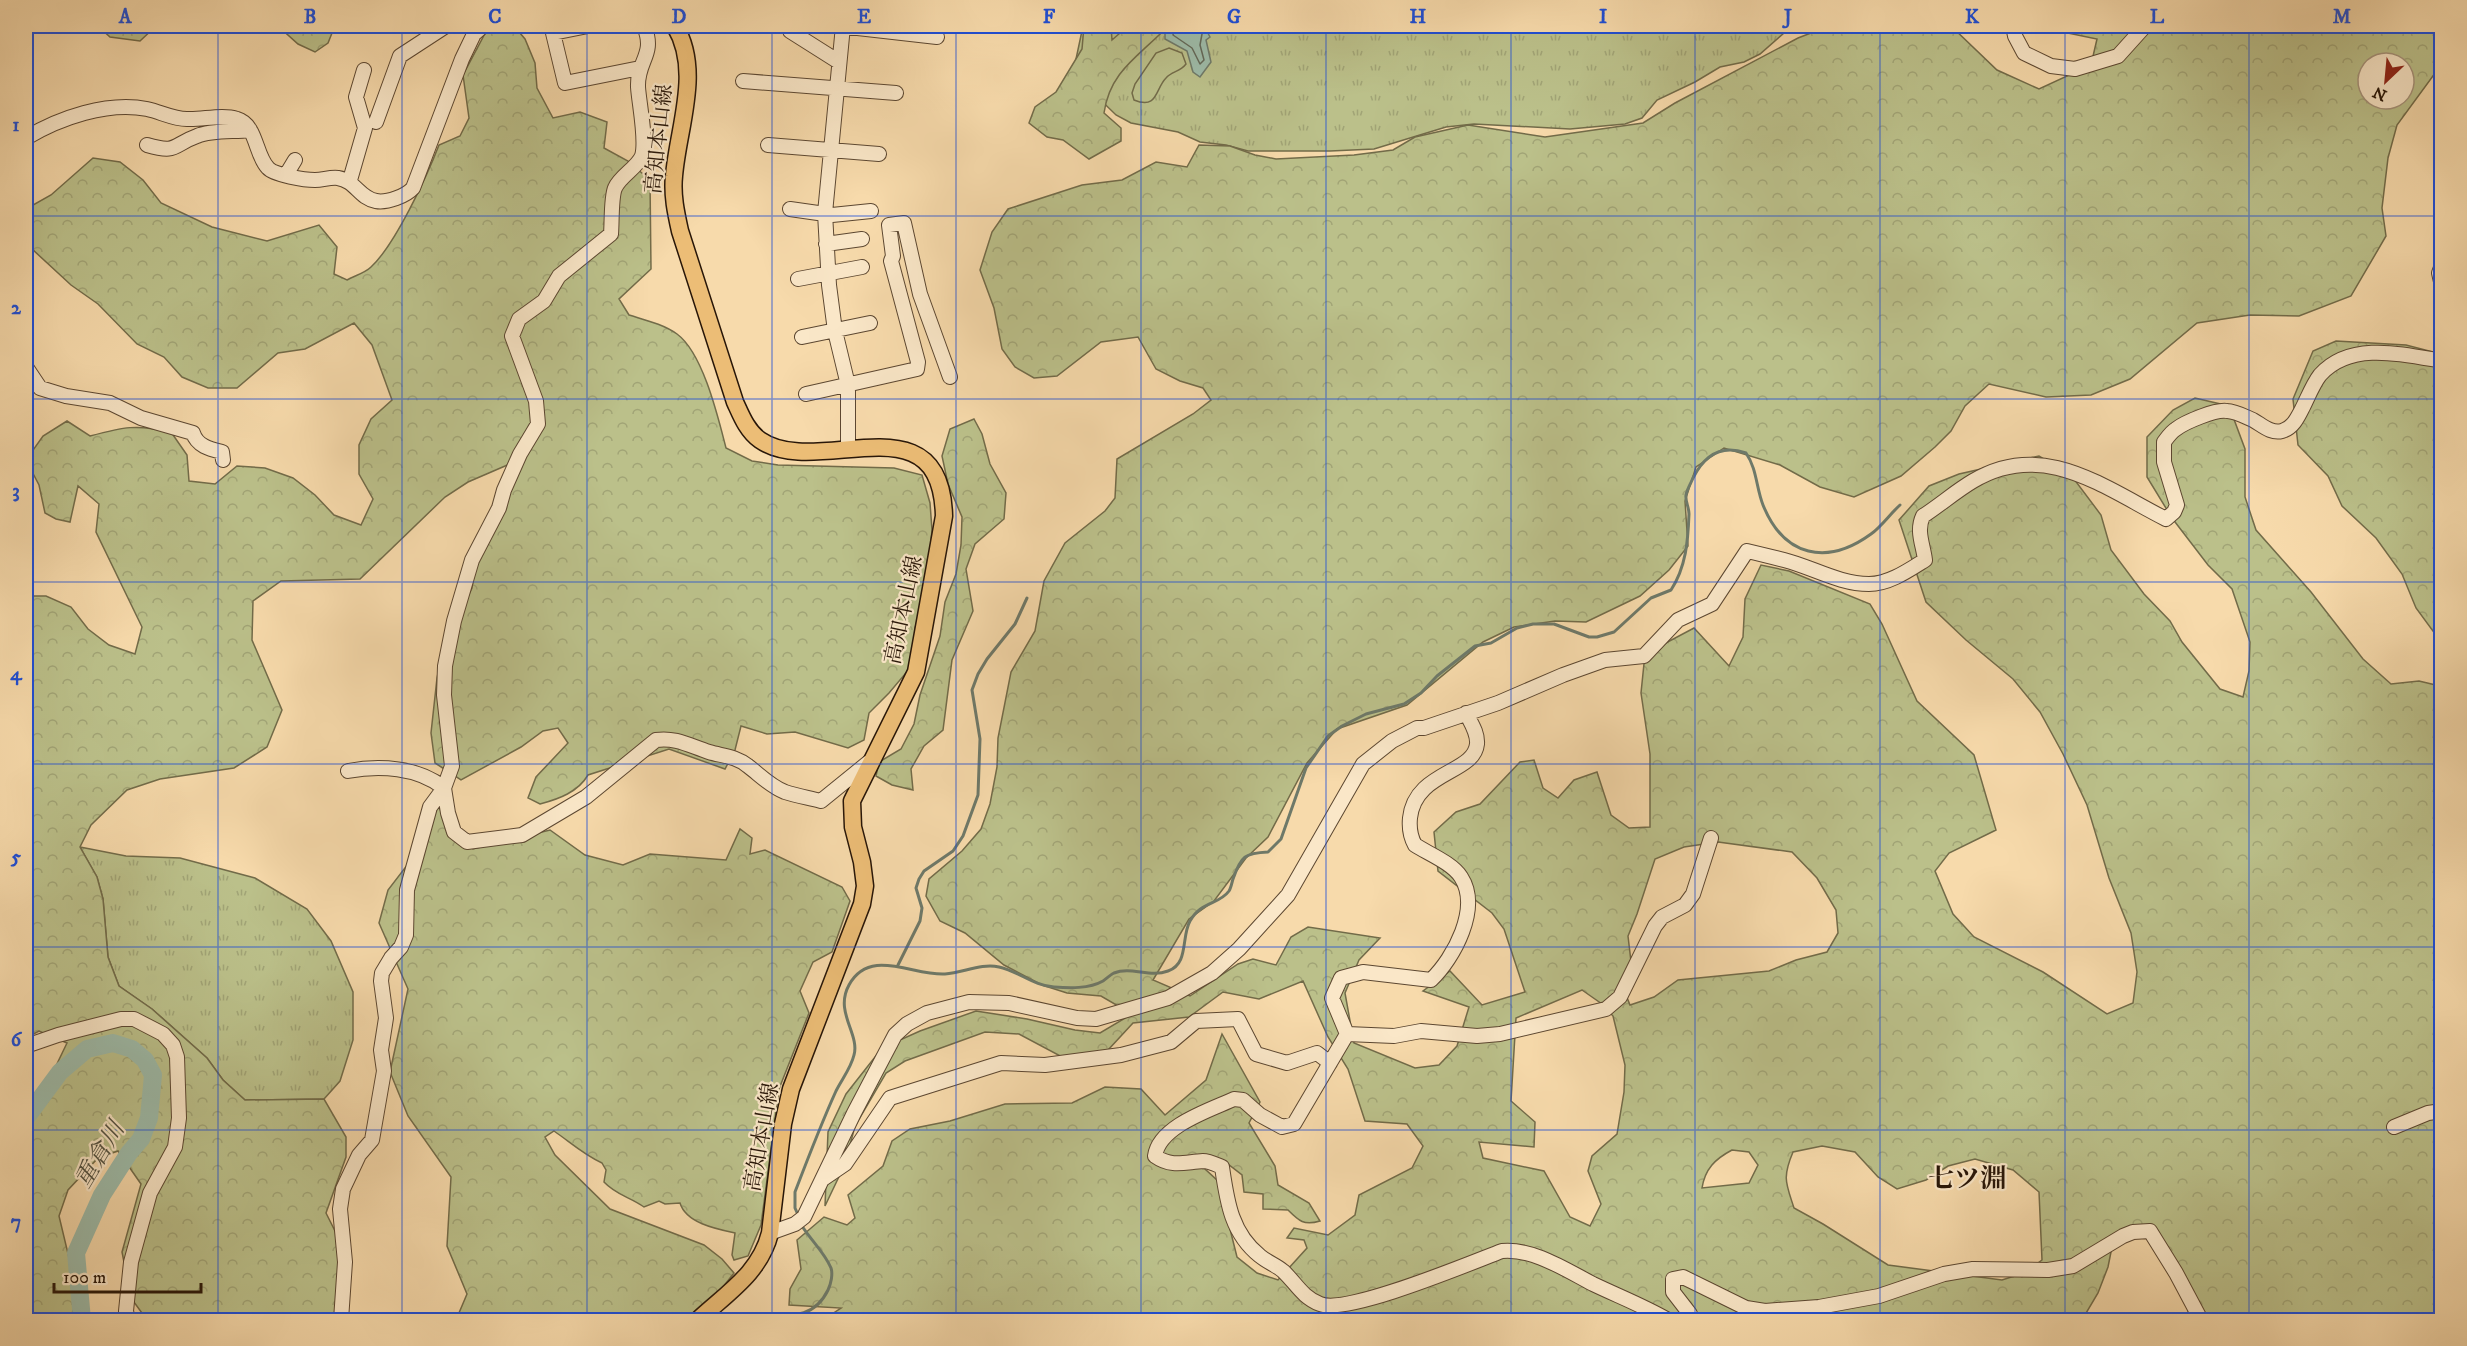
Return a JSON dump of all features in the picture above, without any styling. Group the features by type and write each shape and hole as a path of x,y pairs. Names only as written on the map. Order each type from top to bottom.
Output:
{"main road":[{"name":"高知本山線","path":"675,26 684,44 688,75 674,176 675,211 735,402 750,431 759,440 771,446 798,451 885,448 915,454 936,472 944,500 942,535 916,672 898,712 869,762 852,801 853,827 862,861 865,886 862,904 790,1089 766,1249 758,1263 727,1297 698,1320"}],"street":[{"path":"375,122 400,56 446,26"},
{"path":"588,26 553,33 565,83 640,68"},
{"path":"341,1320 345,1262 340,1209 343,1190 359,1155 372,1140 384,1071 381,1050 386,1018 382,973 401,946 406,934 407,890 430,807 444,788 452,766 444,695 445,666 454,621 472,560 499,508 504,490 520,454 538,424 536,401 512,336 519,319 544,301 559,276 611,234 615,188 642,156 642,111 638,87 640,68 648,56 649,37 644,26"},
{"path":"848,449 848,385 835,331 828,274 825,213 842,26 937,37"},
{"path":"2013,26 2015,36 2024,53 2051,66 2075,69 2118,56 2145,26"},
{"path":"26,138 90,111 118,107 147,109 188,120 236,119 250,130 269,170 314,180 335,178 350,180 368,198 376,201 407,194 413,188 474,28"},
{"path":"790,31 839,62"},
{"path":"350,180 365,128 356,97 364,70"},
{"path":"744,81 896,93"},
{"path":"147,145 165,150 172,149 196,136 250,130"},
{"path":"768,145 879,154"},
{"path":"286,175 294,160"},
{"path":"790,209 832,214 871,211"},
{"path":"806,394 917,369 918,362 891,261 893,256 889,225 904,222 920,294 951,377"},
{"path":"826,244 862,239"},
{"path":"2442,264 2439,273 2442,286"},
{"path":"798,279 862,267"},
{"path":"802,337 870,323"},
{"path":"770,1233 799,1221 895,1035 907,1024 927,1013 969,1002 1009,1003 1077,1018 1096,1019 1168,998 1212,973 1239,949 1288,895 1363,764 1392,741 1417,728 1424,728 1466,713 1605,660 1644,656 1678,620 1712,604 1748,551 1784,560 1842,580 1871,584 1890,579 1925,560 1919,531 1923,516 1974,480 2012,465 2043,464 2069,470 2166,519 2174,512 2177,505 2164,462 2164,442 2175,429 2216,411 2229,410 2267,429 2279,432 2287,429 2295,421 2319,376 2332,364 2349,355 2396,354 2442,361"},
{"path":"26,367 40,388 66,396 110,403 141,418 186,429 208,449 222,452 223,460"},
{"path":"1347,1034 1332,998 1341,978 1363,972 1431,981 1449,960 1464,930 1468,894 1461,877 1415,844 1411,838 1409,826 1411,807 1422,789 1440,776 1470,760 1477,746 1476,734 1466,713"},
{"path":"348,771 395,769 435,781 444,788 454,832 467,842 522,835 586,797 656,740 667,738 680,740 711,753 728,755 747,765 762,780 785,792 821,801 869,762"},
{"path":"1347,1034 1394,1036 1421,1031 1477,1036 1500,1034 1606,1009 1620,997 1655,926 1662,917 1684,905 1693,894 1711,838"},
{"path":"26,1046 57,1035 128,1019 150,1025 173,1045 177,1057 179,1118 175,1147 150,1193 131,1262 126,1311 128,1320"},
{"path":"821,1180 845,1164 890,1098 1001,1063 1045,1065 1121,1055 1171,1042 1196,1021 1238,1019 1256,1054 1287,1063 1317,1053 1330,1063"},
{"path":"1347,1034 1294,1124 1282,1127 1260,1115 1244,1100 1234,1099 1176,1126 1156,1150 1155,1156 1164,1162 1179,1165 1203,1161 1222,1167 1229,1210 1238,1231 1260,1257 1283,1270 1303,1295 1329,1307 1346,1305 1420,1283 1502,1251 1514,1250 1533,1255 1668,1320"},
{"path":"2394,1126 2428,1113 2442,1111"},
{"path":"1689,1320 1690,1314 1674,1292 1673,1279 1683,1277 1746,1308 1765,1311 1819,1307 1879,1296 1944,1274 1973,1269 2048,1270 2073,1266 2123,1236 2133,1232 2150,1231 2201,1320"}],"green space":[{"path":"98,26 156,26 140,41 110,37"},
{"path":"278,26 305,26 308,33 334,28 328,43 315,52 298,44"},
{"path":"489,26 514,26 525,39 535,63 537,88 553,118 580,112 607,122 604,148 628,161 650,180 651,269 619,299 629,315 666,328 686,343 702,370 726,448 752,461 778,465 894,468 922,475 930,503 932,530 927,584 915,628 915,655 911,667 869,713 864,740 848,748 795,732 767,734 741,726 735,750 725,769 669,749 588,775 579,786 567,794 540,804 528,798 536,777 568,743 558,728 543,731 521,747 461,780 435,763 431,733 437,678 443,649 472,588 476,559 512,463 468,482 445,497 360,579 281,581 253,601 252,640 282,710 267,747 234,768 160,779 127,790 91,825 80,847 97,877 103,899 108,957 119,986 152,1009 207,1058 223,1080 245,1100 324,1099 346,1137 346,1157 326,1213 348,1257 343,1320 147,1320 131,1298 122,1252 141,1184 118,1151 98,1158 68,1190 59,1216 75,1283 72,1320 26,1320 26,1108 53,1072 67,1043 39,1031 26,1038 26,596 46,596 71,607 88,629 109,645 135,654 142,627 96,532 99,504 78,486 70,522 56,519 45,513 39,485 26,460 43,436 67,421 90,436 130,428 171,432 187,455 189,481 215,484 237,466 265,468 293,478 315,495 334,515 361,525 373,499 359,474 359,445 371,419 392,400 372,345 354,323 305,349 278,353 237,388 208,388 182,377 164,357 137,344 98,304 71,285 32,249 26,247 26,209 51,195 93,158 120,162 143,180 161,203 212,227 267,241 319,225 337,247 334,274 347,280 369,269 380,257 410,209 439,145 460,136 469,118 463,75"},
{"path":"1083,26 1792,26 1760,54 1744,62 1720,67 1657,100 1642,118 1625,124 1570,129 1474,124 1446,127 1374,149 1248,151 1226,145 1200,142 1178,132 1131,123 1116,115 1078,78 1076,59"},
{"path":"1084,26 1111,26 1112,40 1128,26 1168,26 1128,64 1107,98 1104,113 1121,128 1121,141 1089,159 1063,140 1047,137 1029,123 1035,107 1056,92 1082,49"},
{"path":"1293,26 1460,26 1408,30 1315,30"},
{"path":"1829,26 1951,26 1997,70 2039,89 2091,65 2097,39 2063,32 2019,28 2018,26 2441,26 2441,65 2416,99 2416,51 2356,51 2356,111 2407,111 2397,125 2388,158 2382,208 2386,236 2351,296 2299,316 2250,315 2197,323 2130,379 2091,395 2046,397 1989,384 1965,406 1951,431 1901,476 1854,497 1820,487 1780,465 1724,448 1696,467 1685,501 1688,546 1669,570 1640,596 1586,622 1555,621 1514,627 1483,642 1407,705 1337,729 1307,763 1268,837 1246,858 1214,901 1189,919 1153,980 1190,996 1238,964 1253,959 1276,965 1291,937 1308,927 1380,938 1359,960 1345,993 1354,1043 1415,1068 1439,1065 1457,1046 1469,1007 1423,991 1450,971 1482,1005 1525,992 1504,929 1492,913 1438,871 1434,832 1456,812 1480,804 1520,762 1534,760 1543,788 1558,798 1574,780 1597,772 1611,815 1629,828 1650,827 1650,754 1641,693 1645,654 1694,628 1729,666 1743,637 1745,599 1761,565 1789,571 1870,604 1882,624 1917,701 1974,755 1996,830 1949,853 1935,871 1953,914 1974,937 2043,972 2107,1014 2133,1003 2137,972 2131,933 2109,878 2087,805 2063,754 2040,712 2013,679 1966,640 1926,602 1899,520 1929,486 1959,474 2039,456 2071,475 2101,515 2111,550 2144,594 2170,621 2182,642 2220,689 2243,697 2249,671 2250,642 2232,589 2208,565 2172,518 2147,477 2147,437 2173,410 2195,398 2229,406 2245,449 2245,497 2256,530 2311,592 2363,659 2391,684 2419,681 2440,686 2441,682 2441,1320 2190,1320 2187,1305 2159,1239 2130,1231 2112,1247 2108,1267 2098,1293 2082,1320 823,1320 841,1308 789,1305 790,1289 801,1269 797,1240 824,1217 847,1225 855,1218 848,1195 883,1166 892,1141 910,1129 950,1121 1005,1104 1072,1103 1105,1087 1141,1089 1165,1115 1206,1080 1222,1034 1260,1102 1249,1123 1275,1166 1278,1185 1309,1203 1320,1221 1306,1223 1288,1210 1263,1209 1263,1194 1244,1192 1242,1175 1224,1161 1217,1160 1205,1169 1218,1181 1237,1257 1257,1273 1278,1280 1307,1248 1304,1240 1287,1238 1294,1228 1328,1235 1355,1215 1359,1195 1412,1168 1423,1146 1407,1124 1365,1121 1348,1069 1328,1037 1303,981 1259,999 1223,992 1189,1017 1133,1023 1108,1050 1062,1057 1019,1034 985,1032 905,1061 886,1073 855,1126 845,1164 825,1206 828,1132 846,1094 882,1048 920,1031 976,1011 1100,1033 1132,1014 1101,996 1067,993 1042,985 1004,965 965,933 940,921 926,896 929,879 962,851 981,829 990,804 997,767 998,738 1011,672 1035,631 1044,581 1065,543 1105,511 1115,498 1117,459 1193,414 1211,400 1203,388 1180,381 1156,369 1138,337 1101,342 1057,376 1034,378 1015,367 1002,349 994,308 980,270 992,232 1008,209 1082,185 1122,180 1156,162 1187,167 1199,145 1230,146 1255,155 1276,159 1354,155 1393,150 1415,137 1468,125 1545,137 1643,123 1675,103 1798,38","holes":["1718,842 1792,852 1817,878 1836,910 1838,933 1827,952 1796,960 1769,971 1678,980 1654,997 1630,1005 1622,985 1632,970 1628,936 1655,859 1684,847","1582,990 1602,1004 1613,1016 1625,1065 1624,1092 1617,1134 1592,1156 1588,1171 1601,1204 1590,1226 1570,1217 1544,1171 1483,1158 1479,1142 1534,1147 1535,1122 1511,1101 1516,1018","1822,1146 1855,1152 1878,1177 1897,1189 1926,1180 1948,1166 1975,1159 2013,1170 2039,1192 2042,1260 2024,1273 2002,1280 1888,1265 1794,1208 1786,1180 1787,1168 1793,1152","1732,1150 1749,1152 1758,1165 1749,1183 1702,1188 1708,1170"]},
{"path":"1169,48 1182,53 1186,64 1166,78 1152,100 1142,102 1134,100 1132,93 1135,84 1156,53"},
{"path":"2336,341 2406,345 2441,354 2441,642 2416,608 2402,574 2376,538 2342,506 2328,476 2298,445 2293,399 2313,351"},
{"path":"974,419 982,434 990,464 1006,493 1004,519 975,544 966,569 973,611 952,660 943,730 924,746 911,769 913,790 892,785 876,776 879,762 901,749 914,724 920,695 940,636 945,602 956,574 961,545 962,517 948,484 942,456 950,429"},
{"path":"437,801 448,830 473,849 550,830 585,855 623,865 650,854 726,860 740,829 752,838 750,854 765,850 842,887 850,901 832,952 813,962 800,991 809,1013 779,1089 761,1225 748,1256 734,1260 732,1255 735,1233 695,1220 688,1216 680,1203 665,1204 659,1201 644,1207 613,1190 604,1182 606,1170 602,1163 554,1131 545,1137 555,1155 610,1209 704,1245 722,1259 734,1273 719,1292 687,1320 456,1320 467,1294 447,1246 451,1177 408,1116 390,1072 408,989 379,923 388,890 418,851"},
{"path":"80,847 126,856 180,858 255,878 307,909 331,941 353,992 353,1040 340,1081 324,1099 245,1100 223,1080 207,1058 152,1009 119,986 108,957 103,899 97,877"}],"water":[{"path":"1171,26 1202,26 1205,28 1210,37 1206,40 1211,62 1200,77 1193,72 1187,51 1165,39 1165,32"}],"waterway":[{"path":"799,1217 795,1208 795,1192 830,1103 854,1055 854,1039 844,1004 849,985 858,974 880,965 945,974 992,966 1006,969 1047,986 1072,988 1097,984 1120,971 1154,973 1168,971 1175,967 1182,956 1187,927 1194,915 1229,891 1236,871 1245,857 1254,853 1268,852 1281,839 1306,768 1328,736 1366,714 1404,704 1421,693 1437,676 1475,646 1491,643 1517,628 1533,624 1554,624 1589,637 1597,637 1614,632 1651,598 1671,590 1680,572 1687,544 1689,514 1687,493 1697,470 1714,454 1729,450 1746,453 1752,465 1763,505 1772,522 1783,536 1808,551 1823,553 1855,544 1875,531 1900,505"},
{"path":"898,965 920,921 922,908 916,888 919,879 924,871 953,851 963,836 978,795 980,739 972,690 978,674 1015,624 1027,598"},
{"name":"重倉川","path":"26,1118 60,1072 87,1049 113,1043 132,1049 145,1060 153,1075 149,1118 141,1139 129,1153 102,1195 76,1253 82,1320"},
{"path":"734,1320 746,1316 797,1314 809,1311 819,1303 829,1288 832,1270 802,1226"}],"district":[{"name":"七ツ淵","path":"1967,1179"}]}
